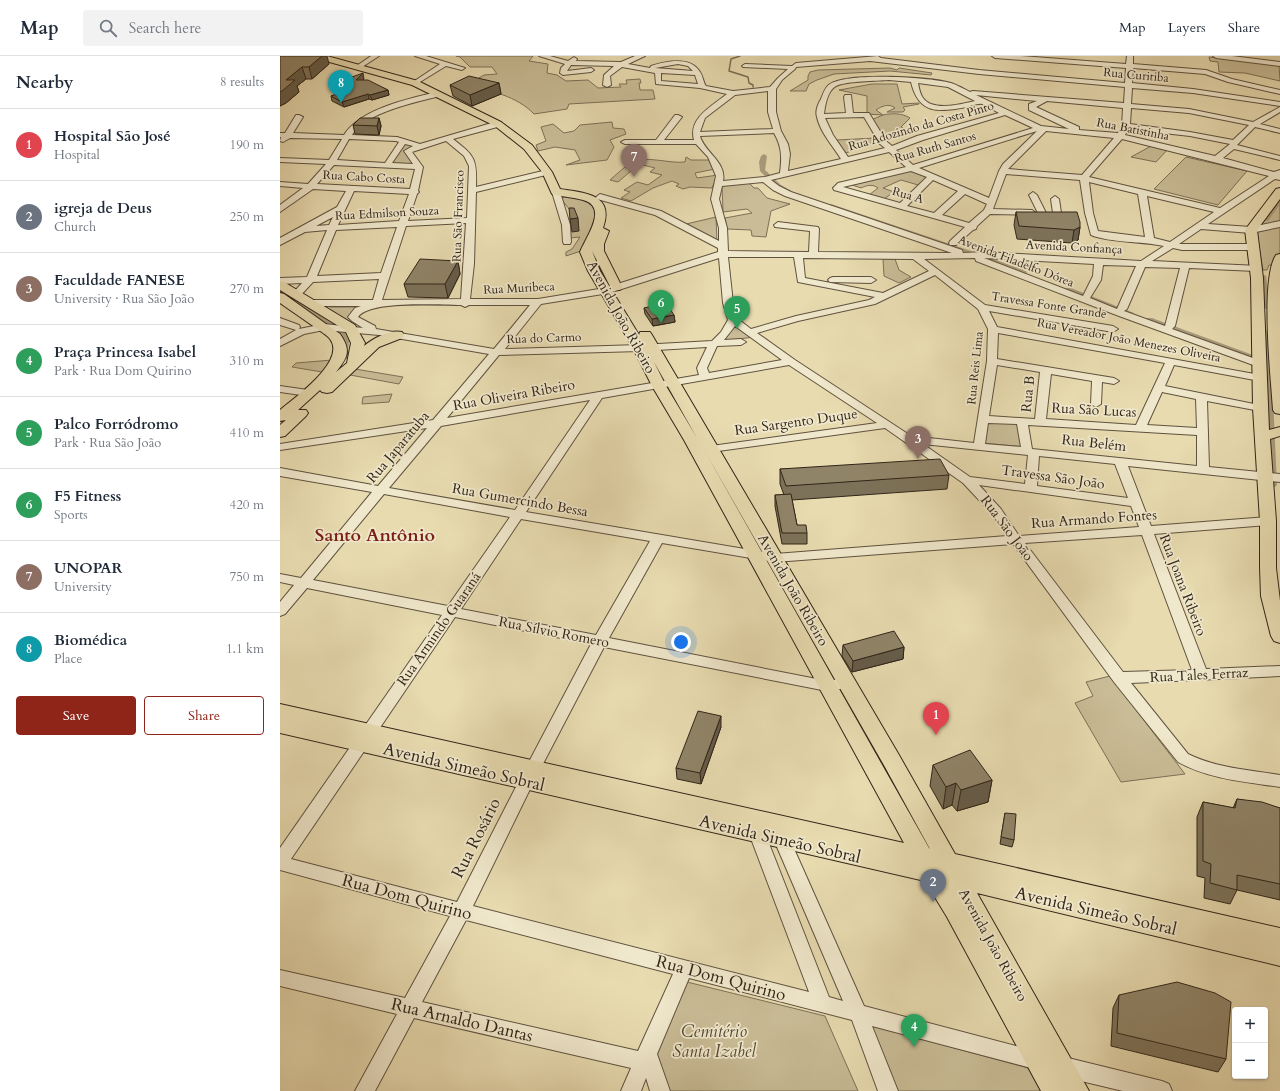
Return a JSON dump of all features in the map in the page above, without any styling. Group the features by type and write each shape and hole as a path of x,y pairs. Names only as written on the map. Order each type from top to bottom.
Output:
{"main road":[{"path":"318,56 329,57 357,68 415,83 498,124 528,147 547,172 556,189 600,197"},
{"name":"Avenida João Ribeiro","path":"556,189 591,199 600,204 601,210 596,232 586,252 611,289 646,348 674,383 710,449 775,558 847,684 940,867 1050,1063 1076,1091"},
{"path":"1280,192 1251,230 1259,308 1260,408 1271,433 1266,476 1268,568 1270,596 1280,636"},
{"name":"Avenida João Ribeiro","path":"600,197 606,202 607,206 598,244 598,251 611,289"},
{"path":"1278,259 1275,329 1280,410"},
{"path":"280,285 297,294 308,310 327,327 338,340 340,345 340,355 330,372 280,417"},
{"path":"280,297 348,328 358,343 353,364"},
{"path":"1259,308 1275,329"},
{"path":"280,433 374,344 397,334"},
{"name":"Avenida João Ribeiro","path":"646,348 659,386 827,686 940,867"},
{"name":"Avenida Simeão Sobral","path":"280,711 364,738"},
{"name":"Avenida Simeão Sobral","path":"280,725 364,738 940,867 1280,938"},
{"name":"Avenida Simeão Sobral","path":"940,867 1280,955"},
{"path":"1226,942 1231,938 1280,948"},
{"name":"Avenida João Ribeiro","path":"1050,1063 1055,1091"}],"street":[{"path":"357,68 376,56"},
{"path":"418,56 462,68"},
{"path":"542,56 569,63 698,73"},
{"path":"578,56 564,68 564,73 617,66 642,56"},
{"path":"808,64 820,56"},
{"path":"745,66 792,66 904,56"},
{"path":"995,56 1206,72 1230,81 1280,92"},
{"path":"1130,56 1126,126 1120,136 1084,178 1086,213 1093,232 1097,235 1150,240 1182,247 1252,247"},
{"path":"1216,56 1280,64"},
{"path":"777,59 792,66"},
{"name":"Rua Curitiba","path":"871,59 979,72 1199,92 1280,104"},
{"path":"646,70 669,62 692,64 698,73 701,86"},
{"path":"415,83 444,64"},
{"path":"607,85 607,75 617,66"},
{"path":"784,174 785,150 784,144 777,131 771,107 772,88 792,66"},
{"path":"658,70 658,83 701,86 712,90 733,93 772,88"},
{"path":"979,72 980,87"},
{"path":"846,160 829,135 820,116 824,96 830,88 836,83 851,80 884,78 914,80 944,84 966,92 980,87 1046,99 1205,114 1280,131"},
{"path":"914,80 919,98 928,106 946,107 983,101"},
{"name":"Rua Batistinha","path":"966,92 1017,119 1042,129 1185,142 1217,159 1253,168 1279,177"},
{"path":"280,209 309,186 326,166 346,135 351,123 373,111 435,93"},
{"path":"705,378 702,366 713,345 725,334 733,320 728,303 723,251 723,228 716,206 715,196 720,176 711,156 697,138 698,124 702,117 733,93"},
{"path":"848,97 850,115"},
{"path":"1046,99 1032,106 1036,110 1083,132"},
{"path":"1217,159 1254,124 1280,109"},
{"path":"1017,119 1036,110"},
{"name":"Rua Adozindo da Costa Pinto","path":"718,184 769,178 892,149 920,138 1005,113"},
{"path":"820,116 868,116 881,139 912,168 963,191 990,207 1042,213 1060,213 1055,199"},
{"path":"280,142 299,117"},
{"path":"659,141 678,118"},
{"path":"379,332 353,317 361,309 376,304 402,224 415,192 419,167 408,152 411,149 420,146 498,124"},
{"path":"1126,126 1185,142 1234,144 1280,158"},
{"path":"953,244 973,227 990,207 1003,171 1042,129"},
{"name":"Rua Ruth Santos","path":"837,188 849,183 912,168 1042,129"},
{"path":"625,142 659,141 777,131"},
{"path":"284,135 346,135 391,138 404,140 420,146"},
{"name":"Rua São Francisco","path":"448,139 463,151 471,160 473,171 469,264 465,304"},
{"path":"387,165 404,140"},
{"path":"280,160 326,166 387,165 419,167"},
{"path":"1003,171 1084,178 1220,211"},
{"path":"471,191 547,172"},
{"path":"901,207 932,177"},
{"path":"1108,349 1113,329 1142,264 1264,181 1279,177"},
{"name":"Avenida Filadelfo Dórea","path":"769,178 792,190 953,244 1088,296 1122,311 1170,326 1260,364"},
{"name":"Avenida Filadelfo Dórea","path":"769,178 776,188 788,194 969,255 1122,311 1260,364"},
{"name":"Rua Cabo Costa","path":"280,184 415,192"},
{"path":"280,204 309,186"},
{"path":"297,294 311,280 334,228 340,209 352,188"},
{"name":"Rua A","path":"837,188 973,227"},
{"path":"556,189 566,225 567,242"},
{"path":"936,216 963,191"},
{"path":"1142,191 1150,240"},
{"path":"1033,195 1042,213"},
{"path":"600,197 637,206 662,215 723,251"},
{"path":"280,242 340,209"},
{"name":"Rua Edmilson Souza","path":"305,229 470,220"},
{"path":"1198,226 1251,230 1264,226 1280,224"},
{"path":"778,225 815,229 813,255"},
{"name":"Avenida Confiança","path":"723,251 798,255 982,255 1098,262 1256,268"},
{"name":"Rua Muribeca","path":"308,310 376,304 538,302 611,289 723,251"},
{"path":"798,255 801,280 852,284 885,296"},
{"name":"Rua Reis Lima","path":"915,256 934,272 982,307 993,329 992,361 979,447"},
{"path":"1088,296 1098,278 1098,262"},
{"path":"1170,326 1185,266"},
{"path":"750,332 796,319 860,306 885,296 934,272"},
{"path":"280,281 385,276"},
{"path":"852,284 871,280"},
{"name":"Rua Japaratuba","path":"280,611 538,302"},
{"name":"Travessa Fonte Grande","path":"982,307 1113,329"},
{"path":"280,343 308,310"},
{"name":"Rua São João","path":"733,320 792,362 967,480 993,507 1119,678 1177,752 1186,760 1191,763 1208,767 1280,781"},
{"path":"280,321 295,327"},
{"name":"Rua do Carmo","path":"280,343 301,331 327,327 397,334 495,352 646,348 713,345 741,342"},
{"name":"Rua Vereador João Menezes Oliveira","path":"993,329 1171,361 1260,364"},
{"path":"992,361 1114,381"},
{"path":"1141,427 1171,361"},
{"path":"674,383 792,362"},
{"name":"Rua B","path":"1040,422 1046,370"},
{"path":"1096,404 1097,378"},
{"name":"Rua Oliveira Ribeiro","path":"280,448 674,383"},
{"path":"1158,388 1260,408"},
{"path":"280,389 308,393"},
{"name":"Rua Armindo Guaraná","path":"280,863 364,738 519,515 598,396"},
{"path":"1201,397 1204,432 1203,469"},
{"name":"Rua São Lucas","path":"983,419 1141,427 1204,432"},
{"path":"1022,421 1031,452 1031,488"},
{"name":"Rua Sargento Duque","path":"710,449 886,425"},
{"name":"Rua Belém","path":"905,438 1280,478"},
{"name":"Rua Joana Ribeiro","path":"1120,461 1145,531 1201,675"},
{"name":"Rua Gumercindo Bessa","path":"280,472 381,491 755,555"},
{"name":"Travessa São João","path":"967,480 1135,504"},
{"name":"Rua Armando Fontes","path":"755,555 775,558 1268,521"},
{"name":"Rua Rosário","path":"365,1091 408,1008 461,912 600,641 658,539"},
{"name":"Rua Sílvio Romero","path":"280,578 827,686 847,684"},
{"name":"Rua Tales Ferraz","path":"1119,678 1280,671"},
{"path":"766,828 823,1005"},
{"path":"766,828 858,1013 888,1091"},
{"name":"Rua Dom Quirino","path":"280,863 461,912 1162,1091"},
{"path":"631,1091 684,968"},
{"name":"Rua Arnaldo Dantas","path":"280,978 408,1008 646,1057"},
{"path":"646,1057 660,1091"}],"green space":[{"path":"456,56 533,56 529,61 548,64 547,73 557,75 566,81 588,80 598,88 621,87 619,84 627,84 626,80 640,79 640,90 653,90 655,99 569,104 567,109 534,114 512,98 467,85 484,75 497,74 492,67 470,67 460,57"},
{"path":"1209,57 1279,65 1280,81 1245,73 1219,72 1218,62 1210,61"},
{"path":"890,68 932,73 931,75 890,71 834,74 809,84 806,91 790,91 808,80 810,72 818,70"},
{"path":"872,84 897,84 902,104 919,104 903,107 905,110 903,112 887,112 895,108 888,105 876,110 883,115 867,114 867,96 839,90"},
{"path":"897,114 910,118 901,127 910,132 895,132 883,137 871,120 883,115"},
{"path":"612,122 613,128 624,129 626,134 610,140 614,147 607,160 566,165 580,160 575,150 555,147 538,151 536,145 546,141 541,127 553,124 564,133 574,131 580,125"},
{"path":"875,138 878,141 846,153 837,140"},
{"path":"404,141 416,146 407,149 408,156 416,166 388,164"},
{"path":"1153,145 1168,149 1156,162 1131,157"},
{"path":"686,157 691,160 710,160 715,169 695,173 697,178 718,175 712,188 690,187 683,189 676,186 679,184 672,181 653,188 631,201 621,198 630,192 624,190 637,182 648,185 662,175 650,172 655,168 639,164 618,182 610,180 626,166 637,160 650,159 685,162"},
{"path":"1186,157 1247,171 1218,205 1154,189"},
{"path":"911,170 927,178 918,185 901,180 883,188 894,192 884,199 869,195 878,188 874,186 870,185 861,188 852,185"},
{"path":"749,183 754,188 758,188 767,198 790,204 771,211 766,237 752,236 751,230 727,229 725,218 752,213 747,209 723,212 722,186"},
{"path":"567,196 581,199 590,203 596,215 591,231 581,251 566,256 566,252 572,249 580,237 570,238 567,220 571,218 570,210 562,200 563,197"},
{"path":"1280,200 1280,267 1269,265 1267,270 1263,270 1256,232"},
{"path":"716,217 717,242 686,224"},
{"path":"883,259 895,259 899,270 911,277 899,283 884,276"},
{"path":"318,304 331,307 362,307 356,310 359,324 344,321"},
{"path":"735,324 754,337 724,341"},
{"path":"332,360 322,372 292,367 296,363"},
{"path":"355,369 403,377 399,384 350,375"},
{"path":"392,394 389,402 362,404 363,397"},
{"path":"984,420 1025,423 1026,447 982,443"},
{"path":"1110,676 1185,774 1121,782 1075,703 1093,696 1086,682"},
{"name":"Cemitério Santa Izabel","path":"683,981 825,1016 858,1091 667,1091 655,1050"},
{"path":"870,1025 1028,1068 1041,1091 898,1091"}],"building":[{"path":"280,56 322,56 309,67 302,67 286,80 295,80 280,92"},
{"path":"363,73 356,80 368,80 388,90 342,102 331,96 346,91 344,90 346,89 333,84"},
{"path":"469,76 499,83 470,95 450,85"},
{"path":"360,118 379,118 377,126 353,125"},
{"path":"569,208 574,208 578,218 570,219"},
{"path":"1016,212 1077,212 1080,227 1074,230 1019,226"},
{"path":"420,259 458,261 445,284 404,284"},
{"path":"666,303 674,315 652,319 644,308"},
{"path":"940,459 949,475 786,486 780,469"},
{"path":"791,494 797,525 806,525 807,533 782,533 775,495"},
{"path":"894,631 904,647 853,661 843,645"},
{"path":"698,711 721,716 700,773 676,768"},
{"path":"970,750 992,780 961,790 956,783 946,787 933,765"},
{"path":"1237,799 1262,802 1280,808 1280,884 1237,875 1237,890 1210,883 1211,864 1203,861 1203,802 1235,808"},
{"path":"1005,813 1016,814 1014,840 1001,837"},
{"path":"1177,982 1215,993 1231,1002 1226,1059 1117,1033 1119,995"}],"waterway":[{"path":"740,56 731,59 729,71 748,77 749,83 753,85 753,87"},
{"path":"764,156 762,170 779,186 791,193"},
{"path":"1266,220 1280,200"},
{"path":"831,206 969,252"},
{"path":"988,259 1023,273"},
{"path":"1262,276 1266,307"},
{"path":"1068,290 1130,313"},
{"path":"280,292 340,331 345,341 344,357"},
{"path":"1149,320 1268,363"},
{"path":"1267,332 1272,485"}],"place":[{"name":"Biomédica","path":"341,103"},
{"name":"UNOPAR","path":"634,177"},
{"name":"F5 Fitness","path":"661,323"},
{"name":"Palco Forródromo","path":"737,329"},
{"name":"Faculdade FANESE","path":"918,459"},
{"name":"Hospital São José","path":"936,735"},
{"name":"igreja de Deus","path":"933,902"},
{"name":"Praça Princesa Isabel","path":"914,1047"}],"district":[{"name":"Santo Antônio","path":"375,535"}]}
